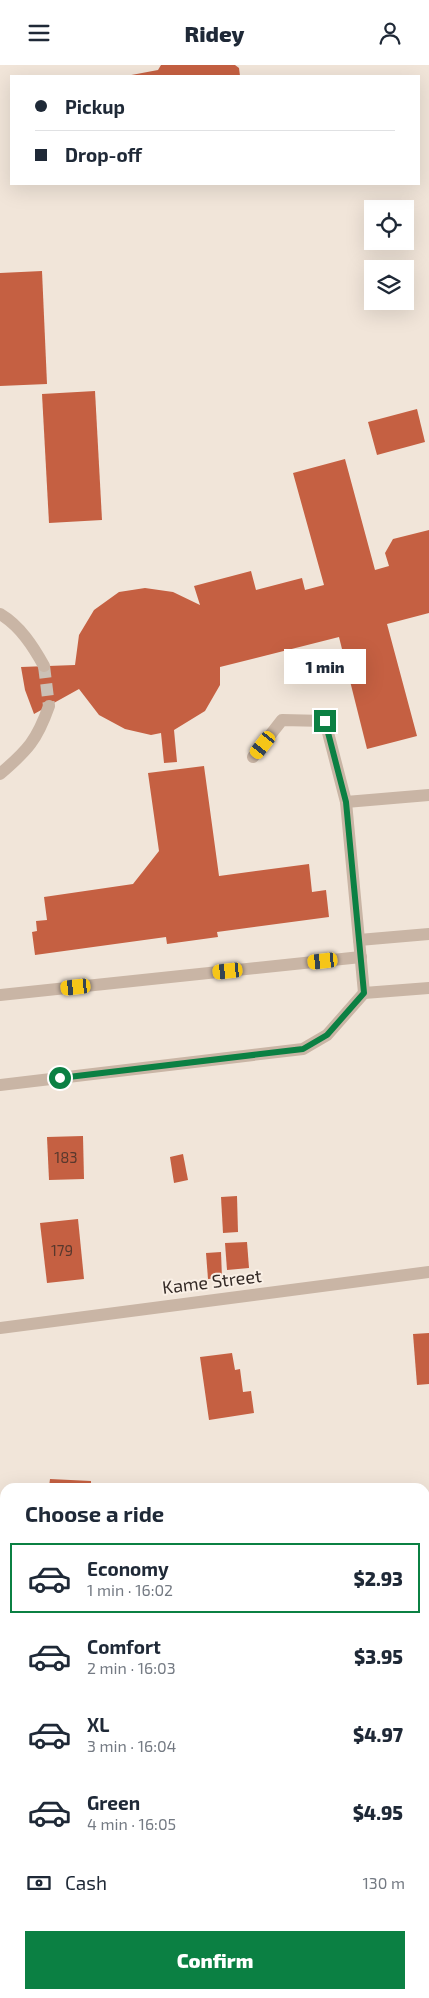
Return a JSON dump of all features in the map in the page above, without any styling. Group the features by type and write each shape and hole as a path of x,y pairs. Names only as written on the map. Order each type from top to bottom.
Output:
{"street":[{"path":"0,614 8,619 32,643 44,666"},
{"path":"0,773 20,757 39,733 49,706"},
{"path":"253,757 282,720 325,721 346,802 364,993"},
{"path":"346,802 429,795"},
{"path":"359,940 429,934"},
{"path":"0,995 361,957"},
{"path":"2,1084 303,1049 327,1035 364,993 429,988"},
{"name":"Kame Street","path":"0,1328 429,1271"}],"building":[{"path":"161,65 235,65 239,68 240,75 131,75 158,70"},
{"path":"42,271 47,384 0,386 0,273"},
{"path":"95,391 102,520 49,523 42,394"},
{"path":"417,409 425,442 377,455 368,422"},
{"path":"345,459 375,570 389,566 385,553 393,539 429,530 429,613 387,624 417,736 367,749 339,637 220,667 220,685 205,711 174,730 177,762 164,763 161,733 151,735 125,729 99,715 79,689 34,714 25,690 21,667 75,665 79,635 94,610 119,592 145,588 173,592 200,605 194,586 251,571 256,590 302,578 305,590 324,585 293,473"},
{"path":"204,766 219,876 309,864 312,892 326,890 329,917 217,932 218,937 167,944 166,937 35,955 32,932 37,931 36,921 47,920 44,897 133,884 159,851 148,773"},
{"path":"83,1136 84,1179 49,1180 47,1137"},
{"path":"183,1154 188,1180 174,1183 170,1157"},
{"path":"237,1196 238,1232 223,1233 221,1197"},
{"path":"78,1219 84,1279 47,1283 40,1223"},
{"path":"247,1242 249,1268 227,1270 225,1243"},
{"path":"221,1252 222,1278 208,1279 206,1253"},
{"path":"429,1333 429,1384 417,1385 413,1334"},
{"path":"232,1353 235,1370 240,1369 243,1392 251,1391 254,1413 209,1420 200,1357"},
{"path":"50,1479 91,1481 91,1483 50,1483"}],"tunnel":[{"path":"44,666 49,706"}],"route":[{"path":"60,1078 303,1049 327,1035 364,993 346,802 325,721"}]}
